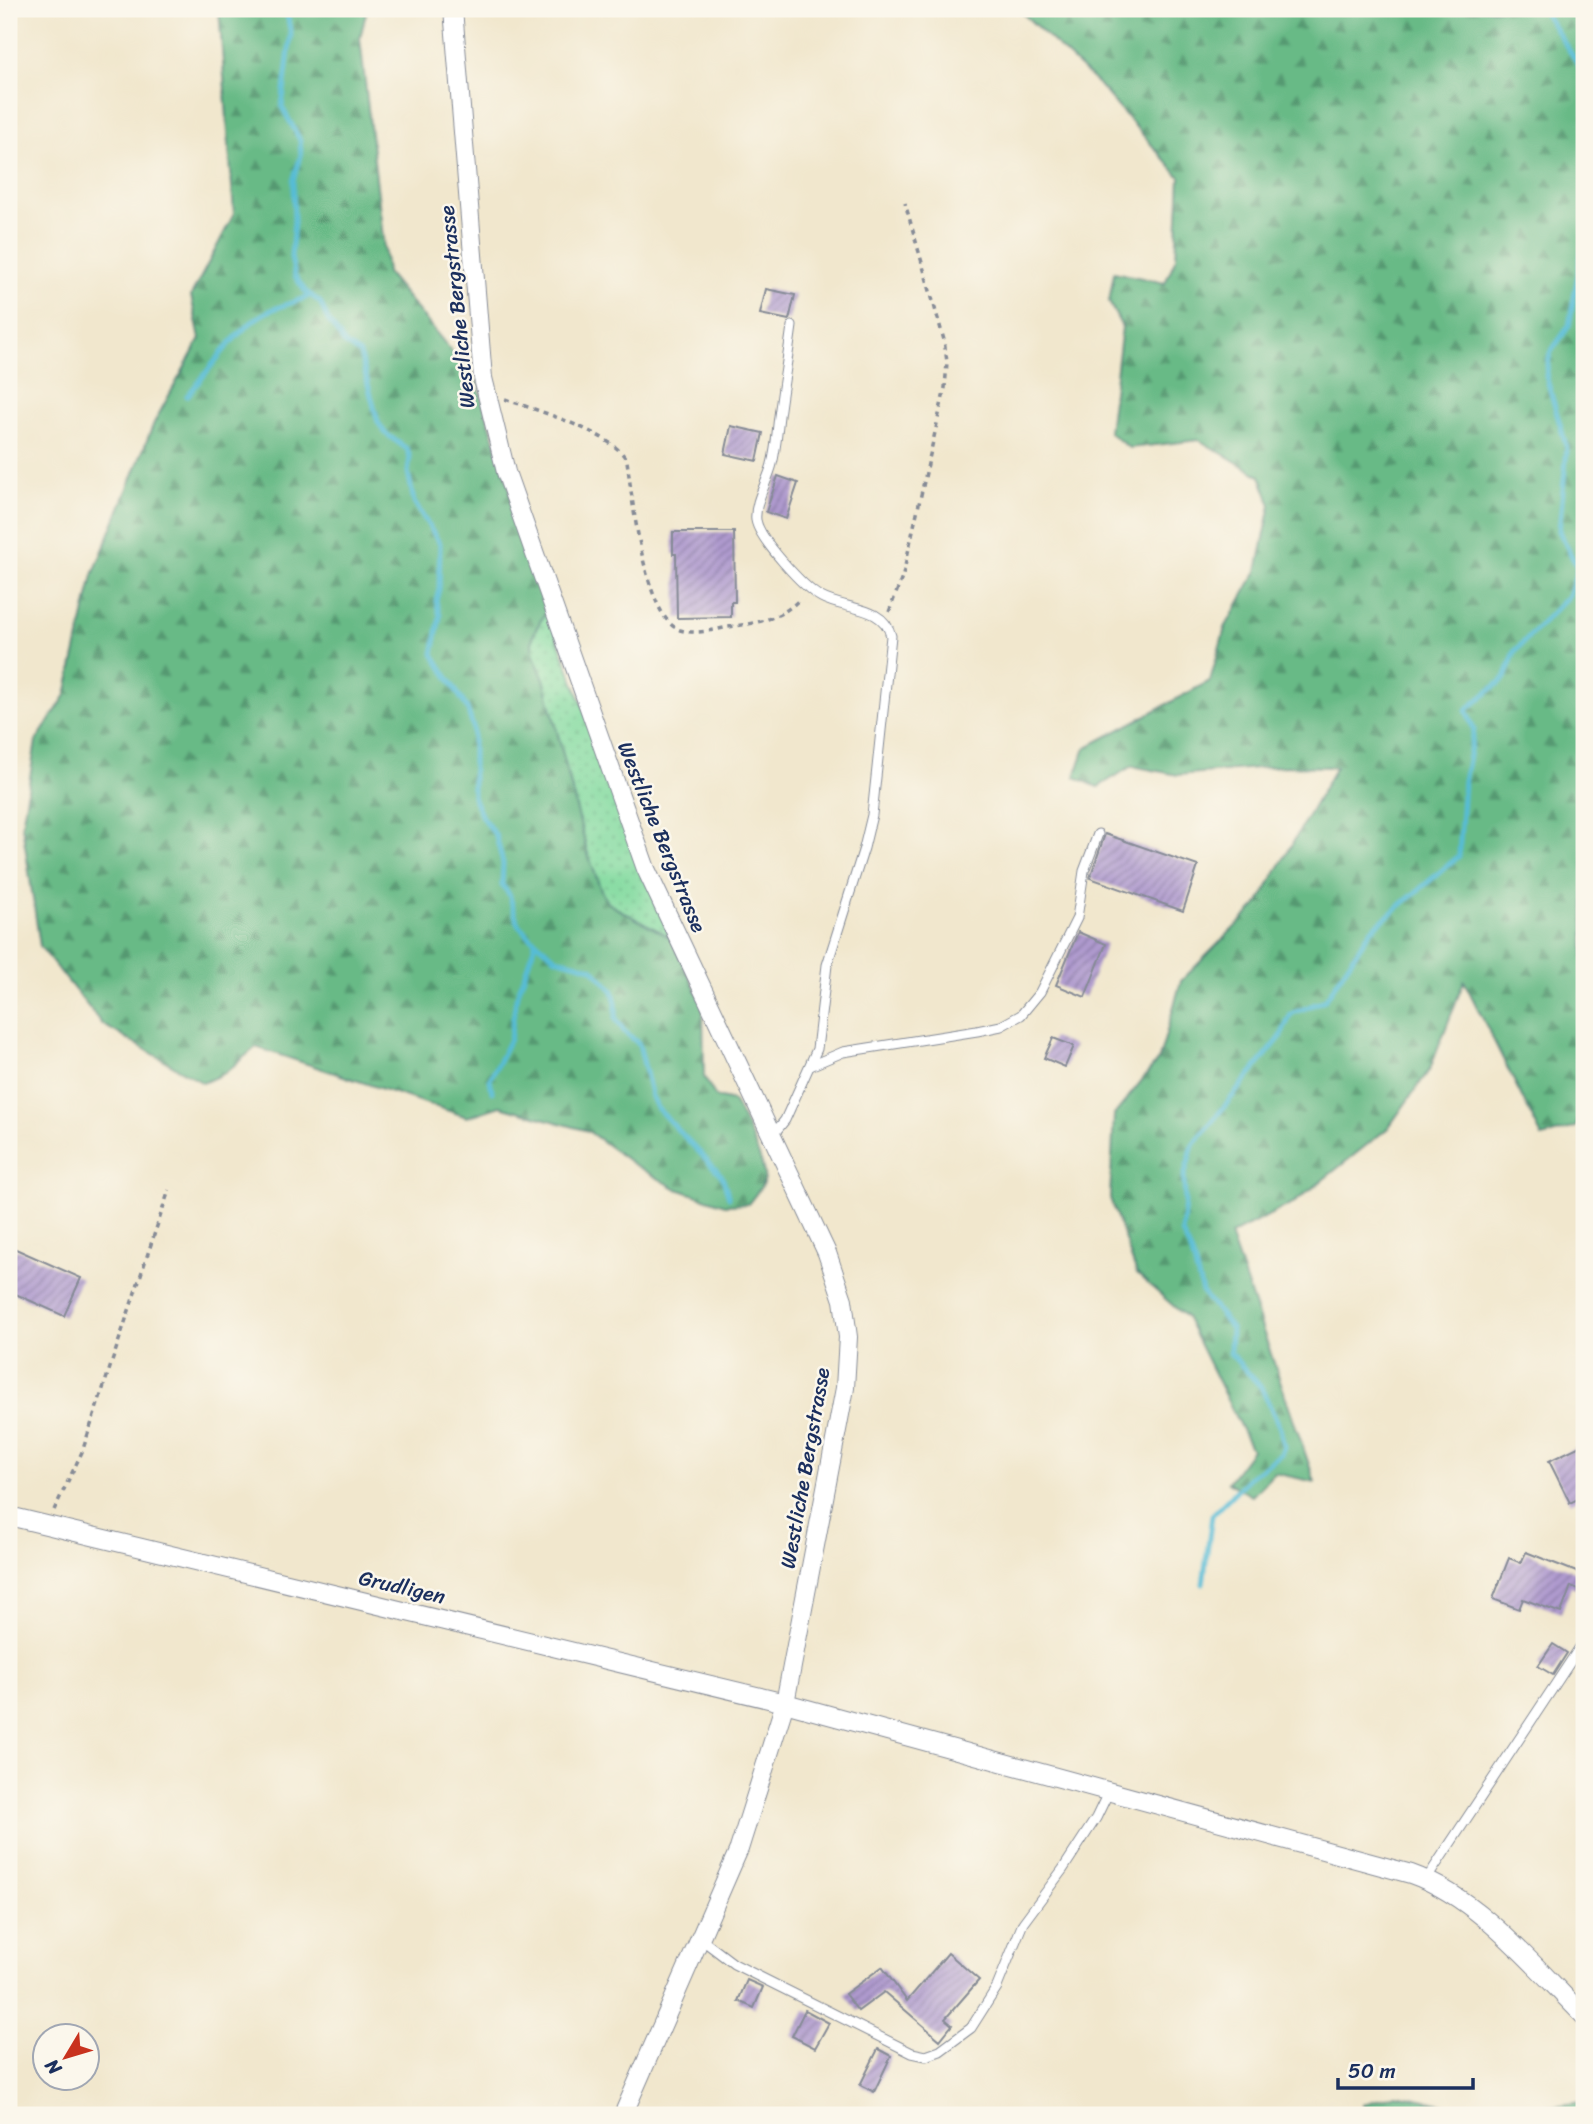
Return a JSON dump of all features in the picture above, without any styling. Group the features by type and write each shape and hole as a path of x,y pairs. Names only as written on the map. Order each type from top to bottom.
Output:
{"street":[{"name":"Westliche Bergstrasse","path":"453,9 483,378 506,472 646,869 827,1253 843,1300 848,1337 845,1388 785,1703 738,1849 623,2115"},
{"name":"Grudligen","path":"9,1516 785,1703 1426,1880 1473,1909 1584,2016"}],"lane":[{"path":"772,1136 785,1120 817,1049 827,965 872,815 891,636 883,619 875,614 830,602 809,590 767,542 756,519 772,463 792,326"},
{"path":"810,1066 843,1052 1001,1026 1021,1015 1040,992 1077,918 1084,871 1098,834"},
{"path":"1426,1880 1584,1641"},
{"path":"701,1939 734,1964 912,2053 926,2056 940,2051 971,2028 997,1987 1024,1923 1096,1818 1109,1791"}],"path":[{"path":"883,619 892,609 903,575 945,388 947,362 938,317 905,203"},
{"path":"487,397 506,399 603,437 623,452 627,461 644,567 662,613 673,626 680,630 696,632 768,621 789,611 809,590"},
{"path":"46,1525 82,1452 169,1190"}],"green space":[{"path":"219,9 367,9 360,38 387,273 477,382 547,611 533,637 533,651 544,679 587,851 607,902 670,937 703,1004 704,1077 716,1097 733,1101 762,1164 764,1180 748,1204 725,1205 677,1189 633,1164 588,1131 500,1106 467,1117 256,1047 225,1073 203,1083 102,1024 40,946 22,825 36,741 66,695 93,575 154,423 200,339 191,296 234,214"},
{"path":"1018,9 1584,9 1584,1100 1576,1127 1542,1137 1464,981 1430,1069 1388,1128 1295,1202 1230,1235 1315,1482 1274,1473 1252,1496 1228,1482 1252,1450 1186,1317 1137,1274 1110,1198 1114,1115 1159,1059 1181,981 1258,904 1336,767 1280,766 1178,775 1132,766 1098,787 1075,777 1085,748 1210,681 1225,628 1257,571 1271,505 1260,476 1199,440 1129,448 1109,432 1122,327 1109,302 1114,272 1165,283 1176,258 1180,177 1098,84"},
{"path":"547,611 670,937 614,907 602,893 587,851 544,679 533,651 533,637"},
{"path":"1396,2094 1480,2115 1369,2115 1363,2104"},
{"path":"1584,2101 1584,2115 1489,2115 1582,2102"}],"building":[{"path":"766,289 795,295 789,320 760,314"},
{"path":"731,426 763,433 757,461 725,454"},
{"path":"778,476 798,483 786,519 766,512"},
{"path":"673,532 734,532 735,602 731,602 731,617 677,618"},
{"path":"1105,834 1198,866 1183,911 1090,878"},
{"path":"1078,932 1106,944 1085,997 1056,985"},
{"path":"1053,1038 1074,1046 1065,1067 1044,1058"},
{"path":"9,1246 81,1278 64,1316 9,1291"},
{"path":"1584,1444 1584,1496 1570,1503 1549,1461"},
{"path":"1526,1552 1584,1575 1584,1591 1571,1586 1561,1613 1523,1599 1519,1609 1493,1599 1509,1558 1521,1563"},
{"path":"1553,1644 1567,1653 1553,1675 1538,1666"},
{"path":"948,1953 979,1980 945,2019 952,2025 940,2040 884,1992 858,2011 845,1994 882,1967 907,2001"},
{"path":"747,1980 763,1987 754,2008 738,2001"},
{"path":"805,2010 829,2023 815,2048 792,2036"},
{"path":"878,2049 891,2056 874,2092 860,2085"}],"waterway":[{"path":"286,9 291,34 282,107 300,140 301,155 293,181 291,257 295,276 305,291 320,302 328,320 345,344 360,354 378,422 385,433 407,449 414,502 440,544 439,589 436,601 440,616 433,654 467,708 473,727 473,797 482,817 496,836 503,863 502,885 509,894 518,924 529,936 556,958 592,968 613,991 616,1019 624,1031 639,1044 657,1108 722,1176 729,1197"},
{"path":"1542,9 1584,73"},
{"path":"1203,1584 1212,1515 1249,1478 1281,1454 1284,1447 1280,1428 1261,1387 1230,1353 1231,1328 1202,1292 1192,1254 1182,1233 1184,1177 1193,1145 1280,1038 1291,1014 1325,1000 1371,930 1459,856 1464,781 1474,730 1466,710 1505,678 1515,651 1569,595 1578,569 1559,531 1567,449 1546,376 1550,353 1569,326 1584,240"},
{"path":"187,396 226,348 252,322 273,310 311,295"},
{"path":"492,1092 490,1079 510,1039 516,999 536,941"},
{"path":"1402,2112 1415,2115"},
{"path":"1578,2115 1584,2114"}]}
